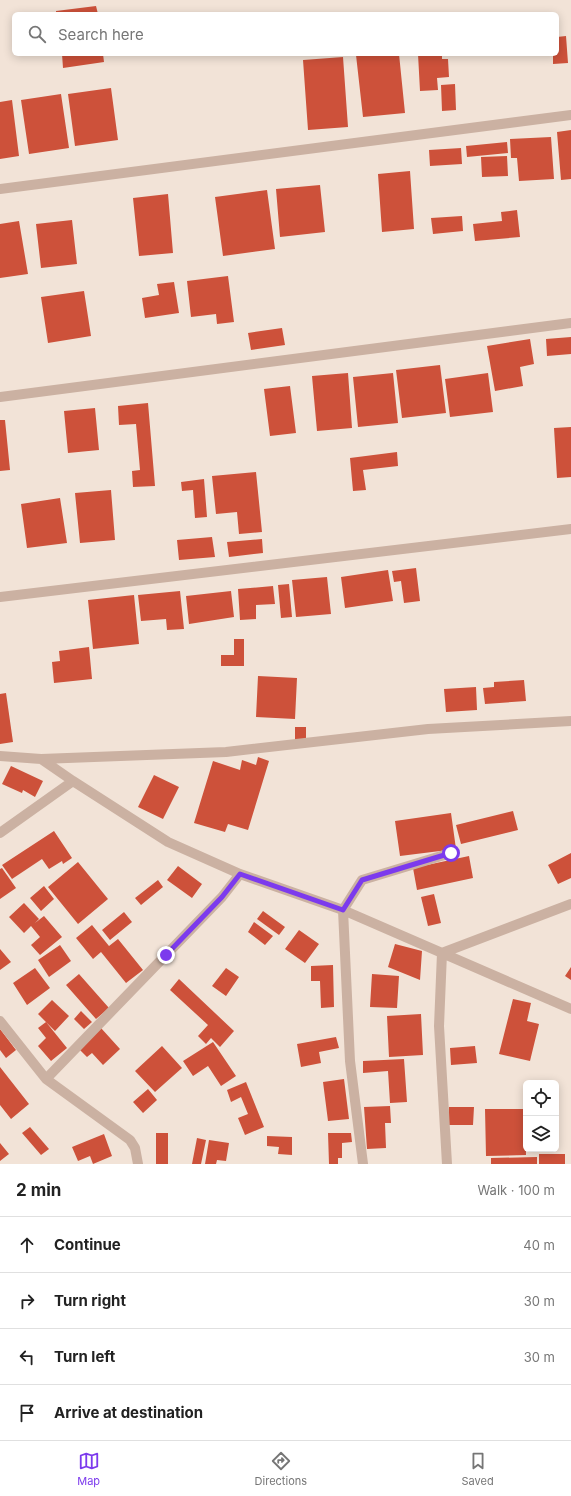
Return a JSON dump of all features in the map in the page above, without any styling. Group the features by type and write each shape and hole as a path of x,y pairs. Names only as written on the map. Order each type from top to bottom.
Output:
{"street":[{"path":"0,189 571,115"},
{"path":"0,397 571,323"},
{"path":"0,597 571,529"},
{"path":"0,756 41,759 226,752 428,729 571,721"},
{"path":"41,759 168,842 240,874 343,910 571,1009"},
{"path":"0,833 73,781"},
{"path":"363,1164 350,1061 343,910 362,880 451,853"},
{"path":"46,1079 222,897 240,874"},
{"path":"442,953 571,904"},
{"path":"442,953 439,1026 447,1164"},
{"path":"0,1021 46,1079 130,1140 135,1148 138,1164"}],"building":[{"path":"96,6 98,12 56,12"},
{"path":"566,36 568,63 553,64 553,56 559,56 559,37"},
{"path":"62,56 103,56 104,62 63,68"},
{"path":"356,56 399,56 405,113 363,117"},
{"path":"418,56 442,56 442,59 448,59 449,77 437,78 438,90 420,91"},
{"path":"343,57 348,127 308,130 303,60"},
{"path":"455,84 456,110 442,111 441,85"},
{"path":"111,88 118,140 75,146 68,94"},
{"path":"61,94 69,148 29,154 21,100"},
{"path":"12,100 19,156 0,159 0,102"},
{"path":"571,130 571,179 561,180 557,132"},
{"path":"551,137 554,179 519,181 517,158 511,158 510,139"},
{"path":"507,142 508,153 467,157 466,146"},
{"path":"461,148 462,164 430,166 429,150"},
{"path":"507,156 508,176 482,177 481,157"},
{"path":"410,171 414,229 382,232 378,174"},
{"path":"320,185 325,232 280,237 276,189"},
{"path":"267,190 275,249 223,256 215,197"},
{"path":"168,194 173,253 139,256 133,198"},
{"path":"517,210 520,237 475,241 473,224 502,221 501,212"},
{"path":"462,216 463,231 433,234 431,218"},
{"path":"72,220 77,264 41,268 36,224"},
{"path":"19,221 28,274 0,278 0,224"},
{"path":"228,276 234,322 217,324 216,314 191,317 187,281"},
{"path":"174,282 179,313 145,318 142,298 159,295 157,284"},
{"path":"84,291 91,336 48,343 41,297"},
{"path":"282,328 285,345 251,350 248,333"},
{"path":"571,337 571,354 547,356 546,339"},
{"path":"530,339 534,364 520,367 523,386 495,391 487,346"},
{"path":"440,365 446,413 402,418 396,370"},
{"path":"348,373 352,428 317,431 312,376"},
{"path":"393,373 398,423 358,427 353,377"},
{"path":"488,373 493,412 450,417 445,379"},
{"path":"290,386 296,433 270,436 264,389"},
{"path":"148,403 155,486 133,487 132,471 140,470 136,424 119,425 118,406"},
{"path":"95,408 99,450 68,453 64,411"},
{"path":"0,420 5,420 10,470 0,471"},
{"path":"571,427 571,477 557,478 554,428"},
{"path":"397,452 398,466 363,470 366,490 353,491 350,458"},
{"path":"256,472 262,532 239,534 237,512 216,514 212,476"},
{"path":"204,479 207,517 195,518 193,490 182,491 181,482"},
{"path":"111,490 115,540 80,543 75,493"},
{"path":"60,498 67,543 27,548 21,504"},
{"path":"212,537 215,557 179,560 177,540"},
{"path":"262,539 263,553 229,557 227,542"},
{"path":"416,568 420,601 404,603 401,581 394,582 392,571"},
{"path":"388,570 393,601 345,608 341,577"},
{"path":"327,577 331,614 296,617 292,580"},
{"path":"289,584 292,617 281,618 278,585"},
{"path":"273,586 275,604 256,605 256,619 240,620 238,589"},
{"path":"180,591 184,629 167,630 166,619 141,621 138,595"},
{"path":"231,591 234,617 189,624 186,596"},
{"path":"134,595 139,644 93,649 88,600"},
{"path":"234,639 244,639 244,666 221,666 221,655 234,655"},
{"path":"89,647 92,679 54,683 52,662 60,661 59,651"},
{"path":"258,676 297,678 295,719 256,717"},
{"path":"524,680 526,701 485,704 483,688 494,687 494,682"},
{"path":"476,687 477,710 446,712 444,689"},
{"path":"6,693 13,742 0,744 0,694"},
{"path":"295,727 306,727 306,740 295,740"},
{"path":"258,757 269,761 248,830 228,824 225,832 194,823 213,761 240,770 242,760 256,765"},
{"path":"11,766 43,781 35,797 23,790 22,793 2,784"},
{"path":"154,775 179,787 163,819 138,807"},
{"path":"513,811 518,830 461,844 456,825"},
{"path":"451,813 456,849 400,856 395,821"},
{"path":"54,831 72,858 63,864 62,861 49,869 42,859 12,879 2,865"},
{"path":"571,853 571,878 558,884 548,865"},
{"path":"469,856 473,878 417,890 413,868"},
{"path":"78,862 108,899 78,924 48,887"},
{"path":"178,866 202,884 192,898 167,880"},
{"path":"2,868 16,888 0,899 0,869"},
{"path":"158,880 163,887 141,905 135,898"},
{"path":"44,886 54,899 41,911 30,898"},
{"path":"434,894 441,923 428,926 421,897"},
{"path":"24,903 39,919 35,923 44,916 62,937 40,955 31,945 40,937 31,926 24,933 9,917"},
{"path":"263,911 285,927 279,935 257,919"},
{"path":"124,912 132,922 110,940 102,930"},
{"path":"254,922 273,936 265,945 248,932"},
{"path":"92,925 109,946 118,939 143,970 126,983 101,952 93,959 76,938"},
{"path":"299,930 319,944 305,963 285,949"},
{"path":"395,944 422,951 420,980 388,967"},
{"path":"60,945 71,961 49,977 38,960"},
{"path":"0,949 11,962 0,970"},
{"path":"333,965 334,1007 321,1008 320,981 311,981 311,966"},
{"path":"571,967 571,980 565,976"},
{"path":"35,968 50,988 27,1005 13,983"},
{"path":"226,968 239,977 226,996 212,986"},
{"path":"79,974 109,1008 96,1019 66,985"},
{"path":"372,974 399,976 397,1008 370,1007"},
{"path":"179,979 234,1031 220,1047 211,1038 206,1044 198,1036 208,1025 170,990"},
{"path":"513,999 531,1003 527,1021 539,1024 530,1061 499,1054"},
{"path":"52,1000 69,1016 55,1031 38,1014"},
{"path":"81,1011 92,1022 84,1029 74,1019"},
{"path":"421,1014 423,1055 389,1057 387,1016"},
{"path":"46,1022 67,1048 51,1061 38,1046 46,1038 38,1028"},
{"path":"101,1028 120,1049 103,1065 92,1053 87,1057 78,1048"},
{"path":"0,1029 16,1050 6,1058 0,1050"},
{"path":"336,1037 339,1048 319,1052 321,1063 301,1067 297,1044"},
{"path":"213,1042 236,1076 221,1086 208,1066 193,1076 183,1061"},
{"path":"162,1046 182,1068 155,1092 135,1071"},
{"path":"475,1046 477,1063 451,1065 450,1048"},
{"path":"404,1059 407,1102 390,1103 388,1071 363,1073 363,1061"},
{"path":"0,1067 29,1104 11,1119 0,1105"},
{"path":"344,1079 349,1119 328,1121 323,1082"},
{"path":"246,1082 264,1127 245,1135 238,1118 248,1114 241,1097 231,1102 227,1090"},
{"path":"148,1089 157,1100 143,1113 133,1102"},
{"path":"390,1106 391,1123 385,1123 386,1148 367,1149 364,1107"},
{"path":"449,1107 474,1107 473,1125 448,1125"},
{"path":"485,1109 523,1109 523,1152 526,1152 526,1155 486,1156"},
{"path":"30,1127 49,1149 41,1155 22,1133"},
{"path":"156,1133 168,1133 168,1164 156,1164"},
{"path":"328,1133 351,1133 352,1142 342,1143 342,1158 338,1158 338,1164 329,1164"},
{"path":"104,1134 112,1156 93,1164 90,1156 78,1161 72,1147"},
{"path":"267,1136 292,1137 292,1155 278,1154 279,1147 267,1146"},
{"path":"197,1138 206,1140 201,1164 192,1164"},
{"path":"209,1140 229,1143 226,1161 217,1160 216,1164 205,1164"},
{"path":"0,1143 9,1154 0,1161"},
{"path":"539,1154 565,1154 565,1164 539,1164"},
{"path":"537,1157 537,1164 491,1164 491,1158"}],"route":[{"path":"166,955 222,897 240,874 343,910 362,880 451,853"}]}
